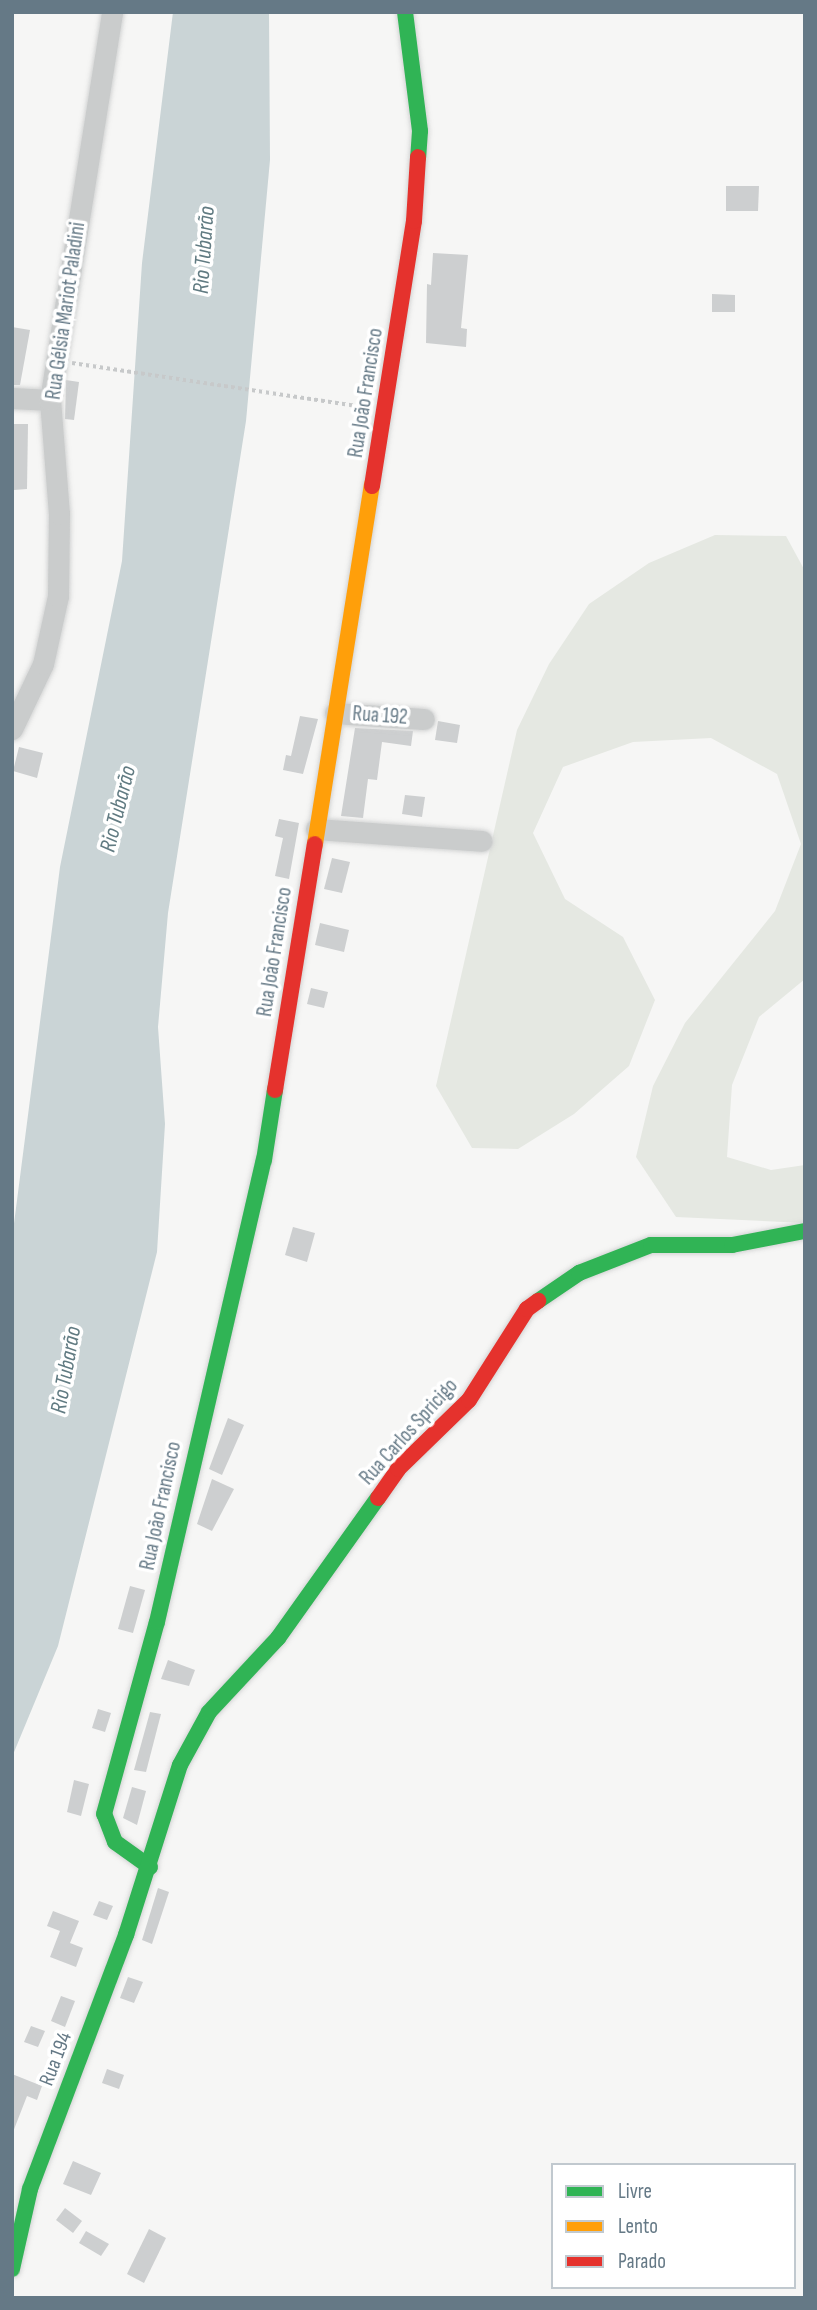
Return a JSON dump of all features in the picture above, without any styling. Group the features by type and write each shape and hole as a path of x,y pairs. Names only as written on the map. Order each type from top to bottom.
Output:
{"street":[{"name":"Rua Gélsia Mariot Paladini","path":"12,729 20,696 43,664 58,596 59,514 50,400 112,12"},
{"name":"Rua João Francisco","path":"150,1867 115,1842 104,1814 157,1622 255,1203 385,411 417,191 419,106 405,12"},
{"path":"12,398 50,400"},
{"name":"Rua 192","path":"335,713 424,719"},
{"path":"316,829 482,841"},
{"name":"Rua Carlos Spricigo","path":"150,1867 191,1738 278,1638 398,1469 469,1400 527,1309 579,1273 651,1245 732,1245 805,1231"},
{"name":"Rua 194","path":"12,2269 30,2189 150,1867"}],"path":[{"path":"57,360 385,411"}],"shaded area":[{"path":"715,535 786,536 805,571 805,979 759,1017 732,1085 727,1157 771,1170 805,1165 805,1223 676,1217 636,1157 653,1086 685,1023 775,911 801,844 777,774 711,738 633,742 563,767 533,833 565,899 623,937 655,1000 629,1066 574,1114 518,1149 472,1148 436,1086 517,730 549,664 589,604 649,563"}],"water":[{"name":"Rio Tubarão","path":"173,12 269,12 270,160 246,421 168,913 158,1027 165,1124 157,1252 58,1646 12,1757 12,1239 60,867 122,561 142,263"}],"building":[{"path":"726,186 759,186 758,211 726,211"},
{"path":"433,253 468,255 461,328 467,329 466,347 426,343 427,284 431,285"},
{"path":"712,294 735,295 735,312 712,312"},
{"path":"12,327 30,330 20,385 12,385"},
{"path":"66,380 79,382 74,420 65,419"},
{"path":"12,424 28,424 27,489 14,490 12,485"},
{"path":"300,716 318,719 303,774 283,770 286,755 291,756"},
{"path":"438,721 460,725 457,743 435,740"},
{"path":"355,728 413,731 411,746 382,742 377,780 368,779 363,818 341,816"},
{"path":"19,747 43,753 37,778 13,771"},
{"path":"405,795 425,797 422,817 402,814"},
{"path":"279,819 299,823 289,879 275,876 283,838 275,836"},
{"path":"332,858 350,862 342,893 324,889"},
{"path":"320,923 349,930 344,952 315,945"},
{"path":"311,988 328,992 324,1008 307,1004"},
{"path":"293,1227 315,1233 307,1262 285,1255"},
{"path":"228,1418 244,1425 222,1475 209,1469"},
{"path":"212,1479 234,1489 212,1531 197,1524"},
{"path":"130,1586 145,1590 133,1633 118,1629"},
{"path":"168,1660 195,1670 189,1686 161,1679"},
{"path":"98,1709 111,1713 105,1732 92,1728"},
{"path":"150,1712 161,1714 146,1772 134,1770"},
{"path":"74,1780 89,1784 81,1816 67,1812"},
{"path":"132,1787 146,1791 137,1825 123,1818"},
{"path":"158,1888 169,1892 152,1944 142,1940"},
{"path":"99,1901 113,1906 107,1920 93,1915"},
{"path":"53,1911 79,1921 70,1943 83,1948 76,1967 50,1957 60,1931 47,1926"},
{"path":"128,1977 143,1982 134,2003 120,1998"},
{"path":"61,1996 75,2001 65,2027 51,2021"},
{"path":"31,2026 45,2031 38,2047 24,2042"},
{"path":"107,2069 124,2075 119,2089 102,2083"},
{"path":"12,2074 42,2086 37,2100 27,2096 13,2132"},
{"path":"73,2161 101,2173 91,2195 63,2184"},
{"path":"65,2208 82,2221 73,2233 56,2220"},
{"path":"149,2229 166,2238 144,2283 127,2274"},
{"path":"86,2231 109,2244 101,2256 79,2243"}],"traffic: fast":[{"path":"405,12 420,131 418,157"},
{"path":"150,1867 115,1842 104,1814 157,1622 264,1160 275,1090"},
{"path":"538,1301 579,1273 651,1245 732,1245 805,1231"},
{"path":"12,2269 30,2189 126,1935 180,1765 209,1712 278,1638 378,1498"}],"traffic: slow":[{"path":"315,844 372,486"}],"traffic: jam":[{"path":"372,486 414,221 418,157"},
{"path":"275,1090 315,844"},
{"path":"378,1498 398,1469 469,1400 527,1309 538,1301"}]}
